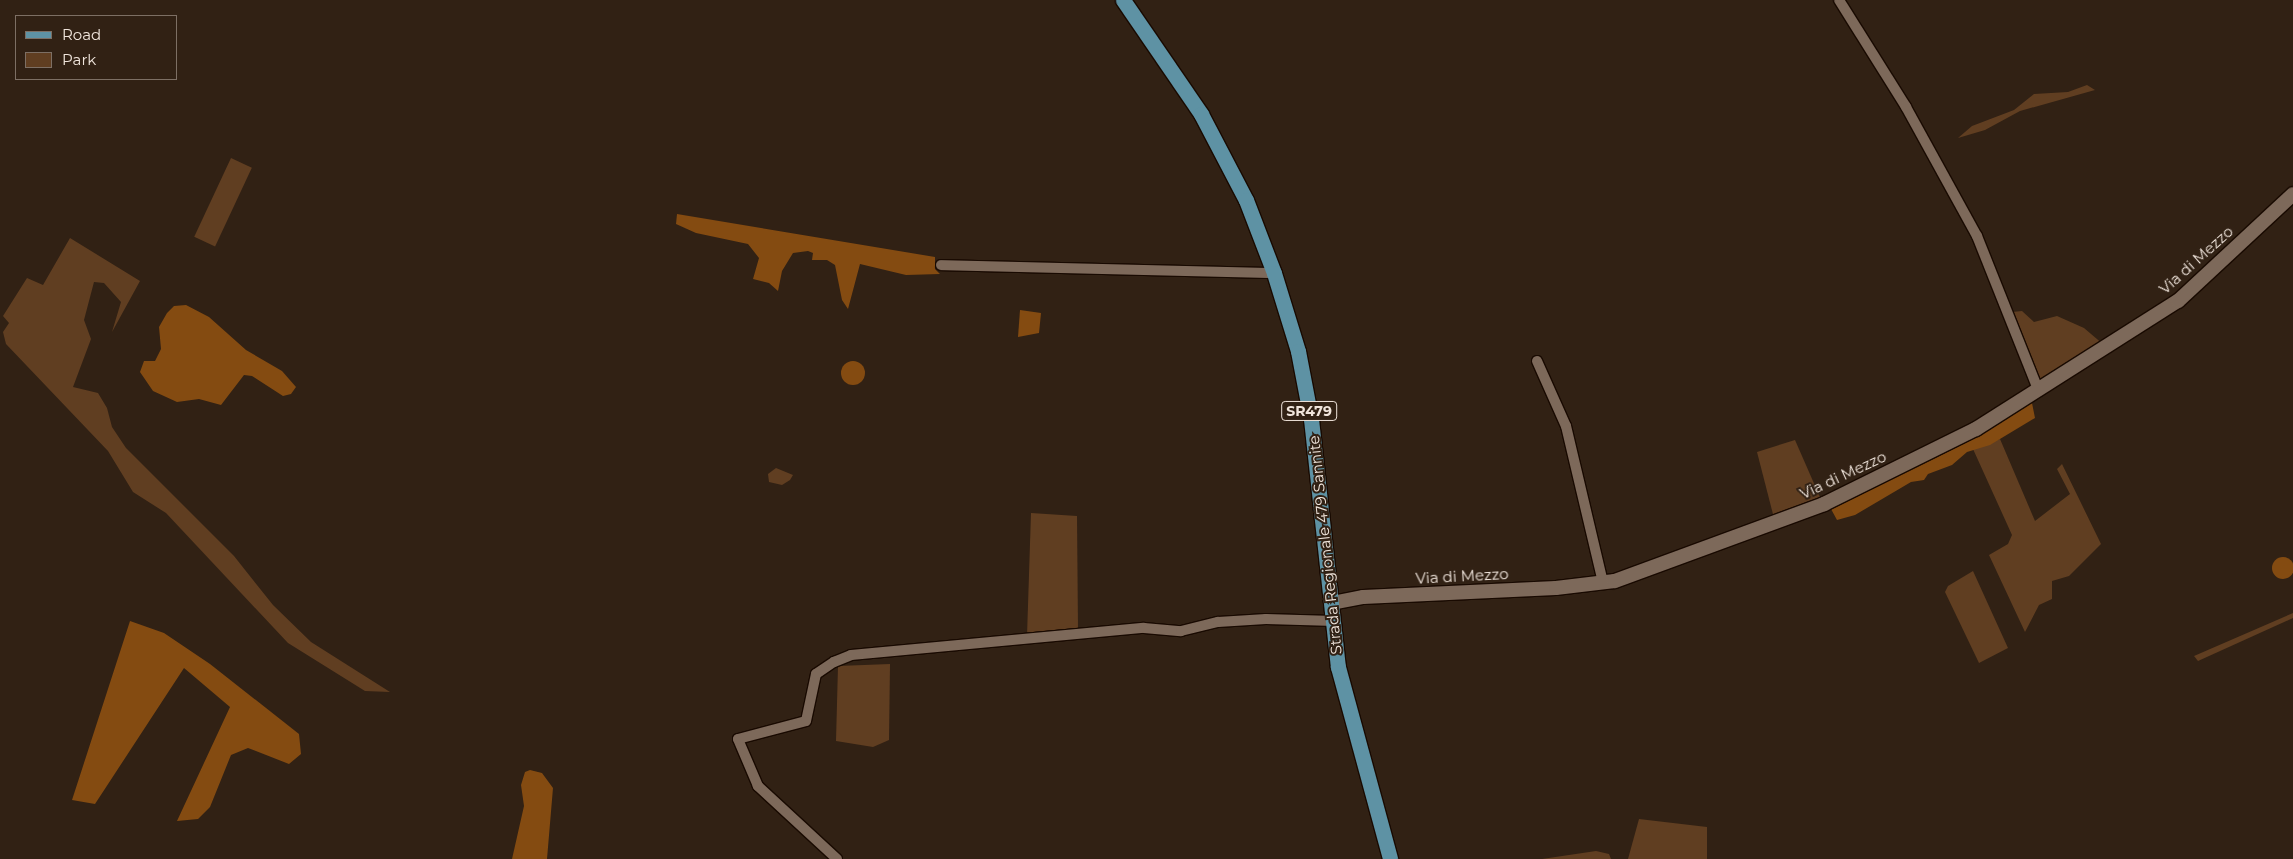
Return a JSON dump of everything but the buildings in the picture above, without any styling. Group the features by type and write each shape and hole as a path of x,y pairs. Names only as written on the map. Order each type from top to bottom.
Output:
{"main road":[{"name":"Strada Regionale 479 Sannite","path":"1123,0 1201,114 1246,200 1274,273 1298,352 1311,419 1338,667 1390,859"},
{"name":"Via di Mezzo","path":"1332,603 1363,597 1604,582 1698,552 1824,504 1976,429 2037,388 2178,302 2293,194"}],"street":[{"path":"1839,0 1906,107 1977,236 2037,388"},
{"path":"941,265 1274,273"},
{"path":"1537,361 1566,426 1604,582"},
{"path":"837,859 758,786 738,739 806,721 816,674 834,662 852,655 1144,628 1181,631 1218,622 1266,619 1334,621"}],"green space":[{"path":"2087,85 2095,90 2020,111 1985,130 1958,138 1972,126 2014,110 2034,94 2068,92"},
{"path":"231,158 252,168 215,247 194,237"},
{"path":"70,238 140,281 112,332 121,302 104,283 94,282 84,320 91,339 73,387 98,393 107,408 112,427 126,448 234,556 273,605 311,642 390,692 365,691 288,643 166,513 133,492 108,451 6,344 3,332 9,323 3,316 27,278 43,285"},
{"path":"2022,311 2034,322 2057,316 2084,328 2104,345 2039,385 2012,312"},
{"path":"2000,439 2035,521 2070,494 2057,469 2062,464 2101,544 2069,576 2052,581 2052,599 2039,605 2025,632 1989,555 2008,544 2012,535 1973,449"},
{"path":"1795,440 1823,504 1775,522 1757,452"},
{"path":"776,468 793,475 790,480 782,485 769,482 768,474"},
{"path":"1031,513 1077,516 1078,630 1027,636"},
{"path":"1973,571 2008,648 1979,663 1945,592 1948,586"},
{"path":"2293,613 2293,618 2198,661 2194,656"},
{"path":"890,664 889,740 873,747 836,741 838,666"},
{"path":"1639,819 1707,827 1707,859 1628,859"},
{"path":"1596,851 1609,854 1611,859 1542,859"}],"shaded area":[{"path":"677,214 935,257 935,269 940,274 906,275 860,264 848,309 842,300 835,265 827,260 812,260 813,253 808,251 793,253 782,271 778,291 769,283 753,279 759,258 748,244 696,233 676,224"},
{"path":"186,305 209,317 246,350 282,371 296,387 291,394 283,396 252,376 244,375 221,405 199,399 177,402 153,391 140,372 144,361 155,361 161,349 159,327 167,313 174,306"},
{"path":"1020,310 1041,313 1039,333 1018,337"},
{"path":"853,361 858,362 864,368 864,378 858,384 853,385 848,384 842,378 841,373 842,368 848,362"},
{"path":"2031,398 2035,418 1990,445 1967,452 1952,465 1928,474 1924,480 1911,482 1855,515 1837,520 1831,509 1957,447"},
{"path":"2283,557 2291,560 2294,568 2291,576 2283,579 2275,576 2272,568 2275,560"},
{"path":"130,621 164,633 210,664 299,734 301,754 289,764 248,748 231,755 210,807 198,819 177,821 230,707 184,668 95,804 72,800"},
{"path":"530,770 542,773 553,788 547,859 512,859 524,806 521,785 525,772"}]}
